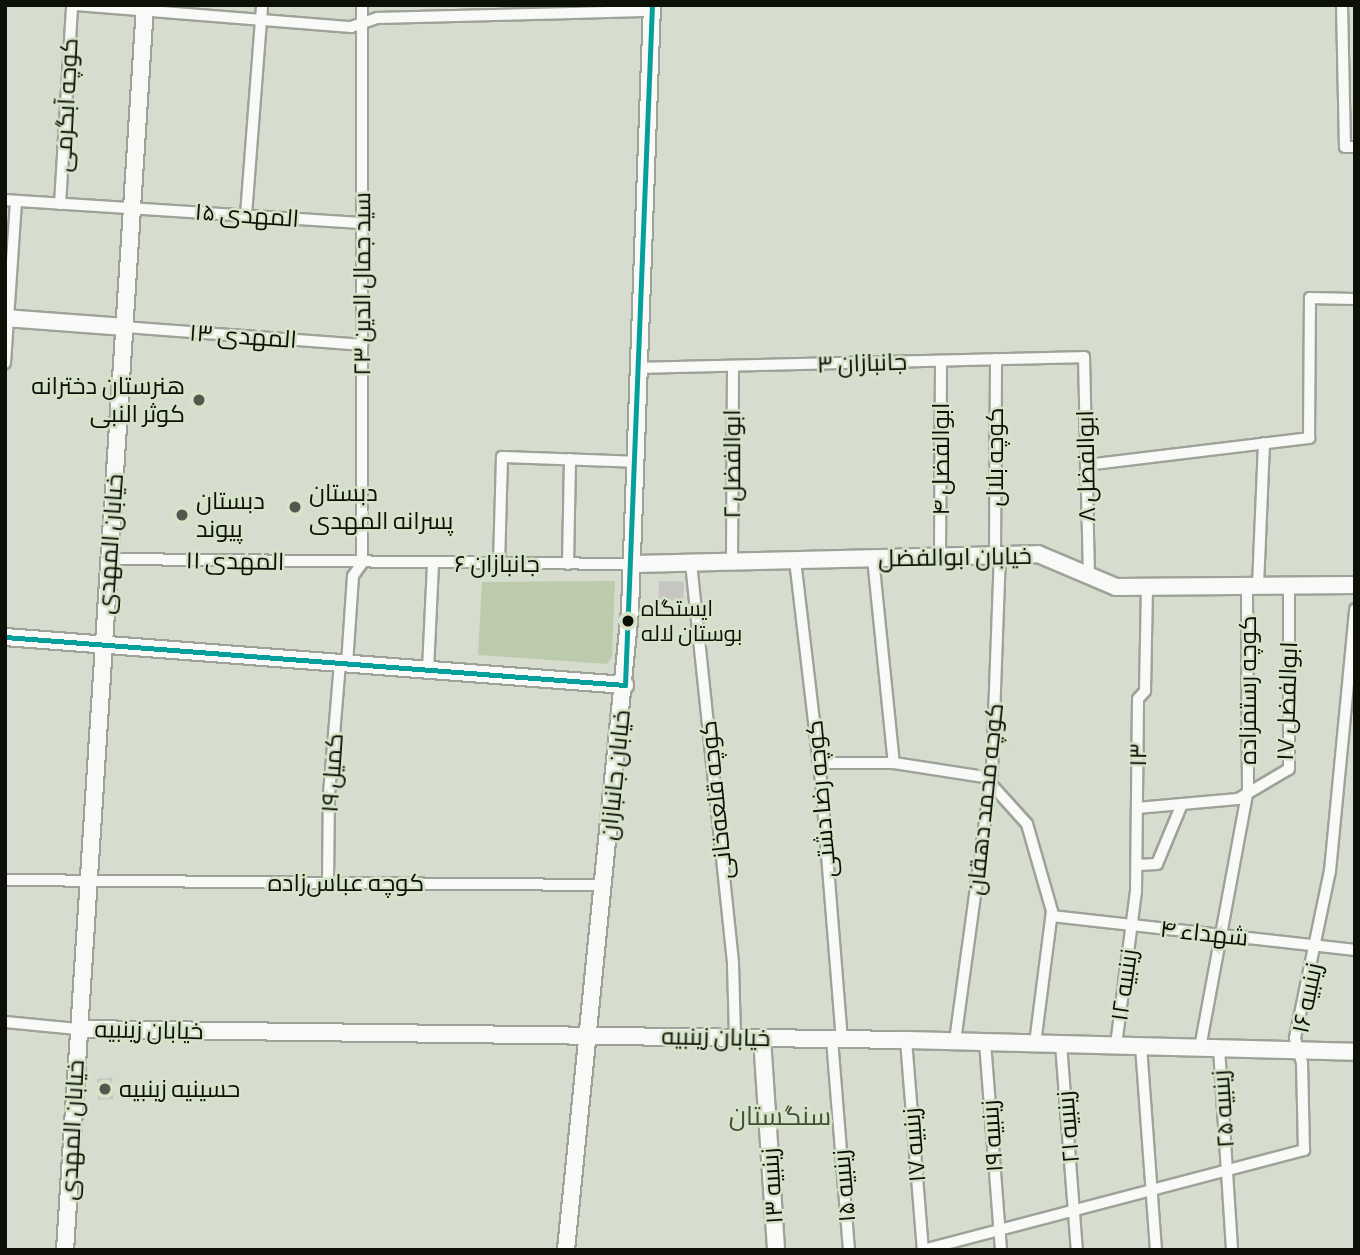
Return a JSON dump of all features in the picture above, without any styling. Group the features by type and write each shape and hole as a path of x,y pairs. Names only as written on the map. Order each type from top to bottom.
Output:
{"street":[{"path":"74,5 145,8 261,21 361,23 377,18 548,9 652,8"},
{"name":"کوچه آبگرمی","path":"60,204 74,5"},
{"path":"246,215 262,5"},
{"name":"سید جمال الدین ۲۳","path":"344,663 353,576 362,563 362,5"},
{"path":"1342,5 1345,146 1355,146"},
{"name":"خیابان المهدی","path":"65,1250 145,8"},
{"name":"خیابان جانبازان","path":"566,1250 625,685 633,564 652,8"},
{"path":"5,363 11,201"},
{"name":"المهدی ۱۵","path":"11,201 362,223"},
{"path":"1086,465 1309,438 1310,299 1355,299"},
{"path":"7,318 124,327"},
{"name":"المهدی ۱۳","path":"124,327 362,345"},
{"name":"جانبازان ۳","path":"640,368 1084,357"},
{"name":"ابوالفضل ۸","path":"1084,357 1089,575"},
{"name":"کوچه بلال","path":"996,359 997,555"},
{"name":"ابوالفضل ۴","path":"940,556 941,360"},
{"name":"ابوالفضل ۲","path":"732,562 733,366"},
{"name":"کوچه رستمزاده","path":"1200,1048 1246,794 1253,586 1264,443"},
{"path":"499,564 502,457 636,462"},
{"path":"568,564 570,459"},
{"name":"خیابان ابوالفضل","path":"633,564 1038,554 1116,587 1355,585"},
{"name":"کوچه محمد دهقان","path":"955,1041 991,781 997,555"},
{"path":"873,558 894,763"},
{"name":"المهدی ۱۱","path":"109,559 362,563"},
{"name":"کوچه رضا دشتی","path":"795,560 819,763 837,1039"},
{"name":"جانبازان ۶","path":"362,563 633,564"},
{"path":"428,670 433,563"},
{"name":"کوچه قلعه‌خانی","path":"691,563 733,964 735,1037"},
{"name":"ابوالفضل ۱۷","path":"1246,794 1289,769 1289,586"},
{"name":"۱۳","path":"1132,925 1147,587"},
{"name":"زینبیه ۱۶","path":"1227,1170 1304,1150 1295,1038 1317,946 1330,871 1355,609"},
{"path":"5,637 625,685"},
{"name":"کمیل ۱۹","path":"328,883 328,794 344,663"},
{"path":"819,763 894,763 991,781 1006,795 1027,824 1052,916 1035,1043"},
{"path":"1137,808 1246,794"},
{"path":"1136,865 1157,864 1182,804"},
{"name":"کوچه عباس‌زاده","path":"5,880 604,885"},
{"name":"شهداء ۴","path":"1052,916 1355,950"},
{"name":"زینبیه ۱۲","path":"1116,1045 1132,925"},
{"path":"5,1022 78,1029"},
{"name":"خیابان زینبیه","path":"78,1029 906,1040 1355,1052"},
{"name":"زینبیه ۱۳","path":"762,1038 776,1250"},
{"name":"زینبیه ۱۵","path":"837,1039 849,1250"},
{"name":"زینبیه ۱۷","path":"906,1040 923,1250"},
{"name":"زینبیه ۱۹","path":"985,1042 1001,1250"},
{"name":"زینبیه ۲۱","path":"1061,1044 1077,1250"},
{"path":"1141,1046 1156,1250"},
{"name":"زینبیه ۲۵","path":"1219,1048 1232,1250"},
{"path":"923,1250 1227,1170"}],"green space":[{"path":"615,581 612,656 607,664 478,655 482,582"}],"building":[{"path":"659,581 684,582 683,601 658,600"},
{"name":"حسینیه زینبیه","path":"112,1078 113,1099 98,1100 97,1079"}],"transit line":[{"name":"۲","path":"5,637 625,685 652,5"}],"place":[{"name":"هنرستان دخترانه کوثر النبی","path":"199,400"},
{"name":"دبستان پسرانه المهدی","path":"295,507"},
{"name":"دبستان پیوند","path":"182,515"},
{"name":"ایستگاه بوستان لاله","path":"628,621"},
{"name":"حسینیه زینبیه","path":"105,1089"}],"district":[{"name":"سنگستان","path":"780,1117"}]}
